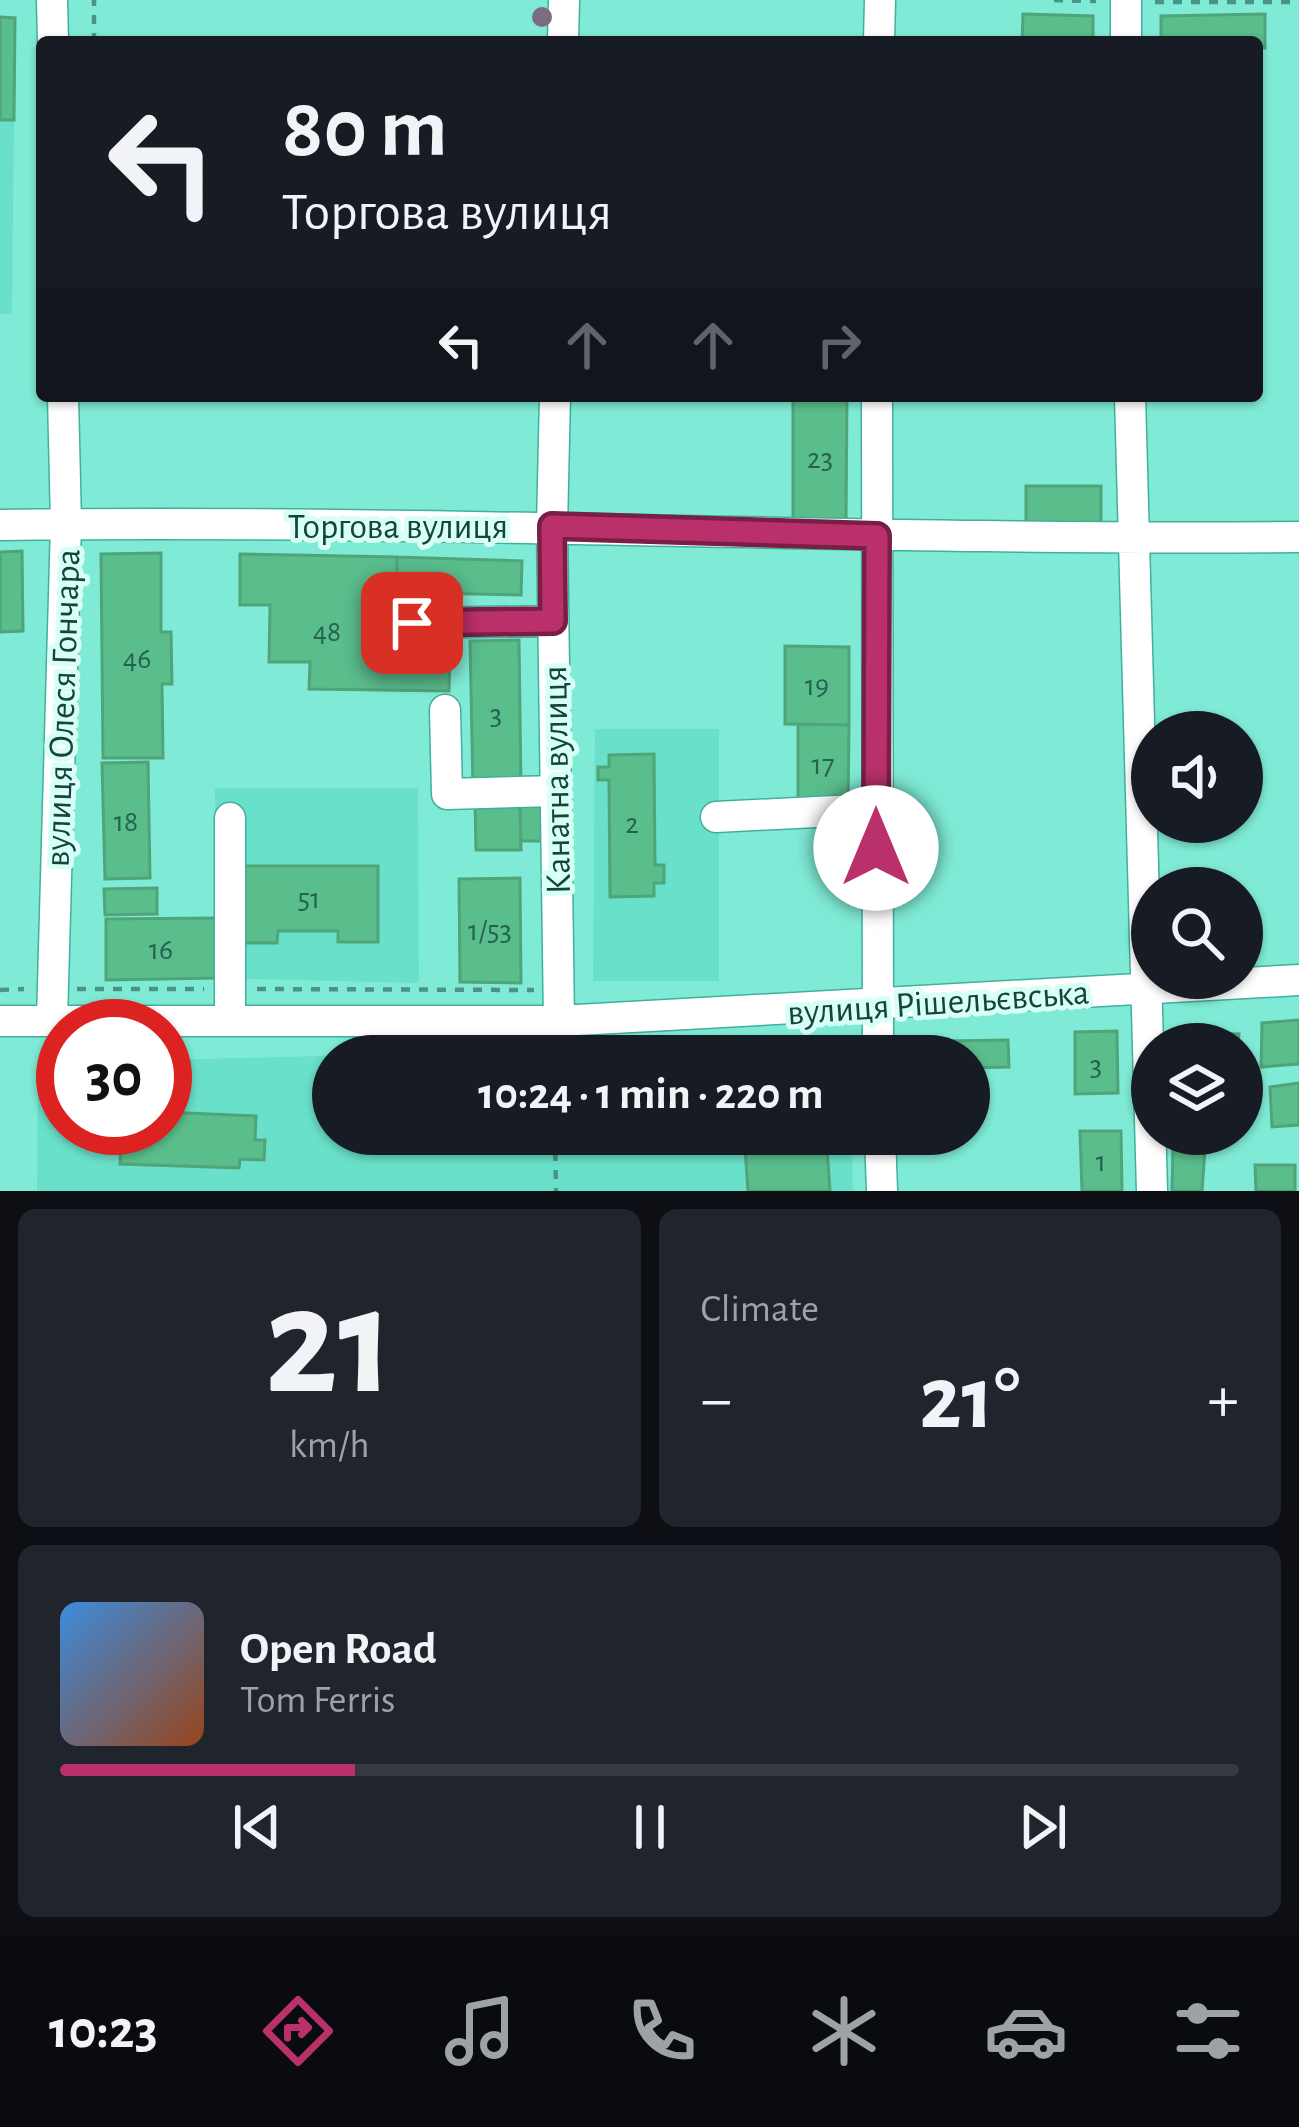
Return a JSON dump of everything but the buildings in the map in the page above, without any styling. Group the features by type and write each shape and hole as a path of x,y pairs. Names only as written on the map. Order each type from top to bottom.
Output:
{"street":[{"path":"52,0 53,36"},
{"path":"563,36 564,0"},
{"path":"879,36 880,0"},
{"path":"1126,1 1126,36"},
{"name":"вулиця Олеся Гончара","path":"53,999 66,524 63,402"},
{"name":"Канатна вулиця","path":"555,402 558,1005"},
{"path":"877,1035 878,402"},
{"path":"1130,402 1142,867"},
{"name":"Торгова вулиця","path":"0,525 552,526 877,536 1299,537"},
{"path":"412,623 553,621"},
{"path":"445,710 447,794 556,791"},
{"path":"716,817 877,809"},
{"path":"230,818 230,1005"},
{"name":"вулиця Рішельєвська","path":"1263,982 1299,980"},
{"name":"вулиця Рішельєвська","path":"192,1008 876,1006 1131,989"},
{"path":"1146,999 1152,1191"},
{"name":"вулиця Рішельєвська","path":"0,1021 36,1020"},
{"path":"881,1155 882,1191"}],"path":[{"path":"94,0 94,36"},
{"path":"1054,0 1299,2"},
{"path":"53,989 230,1005 558,1005"},
{"path":"555,1155 556,1191"}],"shaded area":[{"path":"0,17 15,18 12,314 0,314"},
{"path":"595,729 719,729 719,981 593,981"},
{"path":"215,788 418,788 419,983 217,978"},
{"path":"312,1056 312,1155 852,1155 853,1191 37,1191 37,1155 192,1155 192,1059"}],"route":[{"path":"412,623 553,621 552,526 877,536 876,848"}]}
